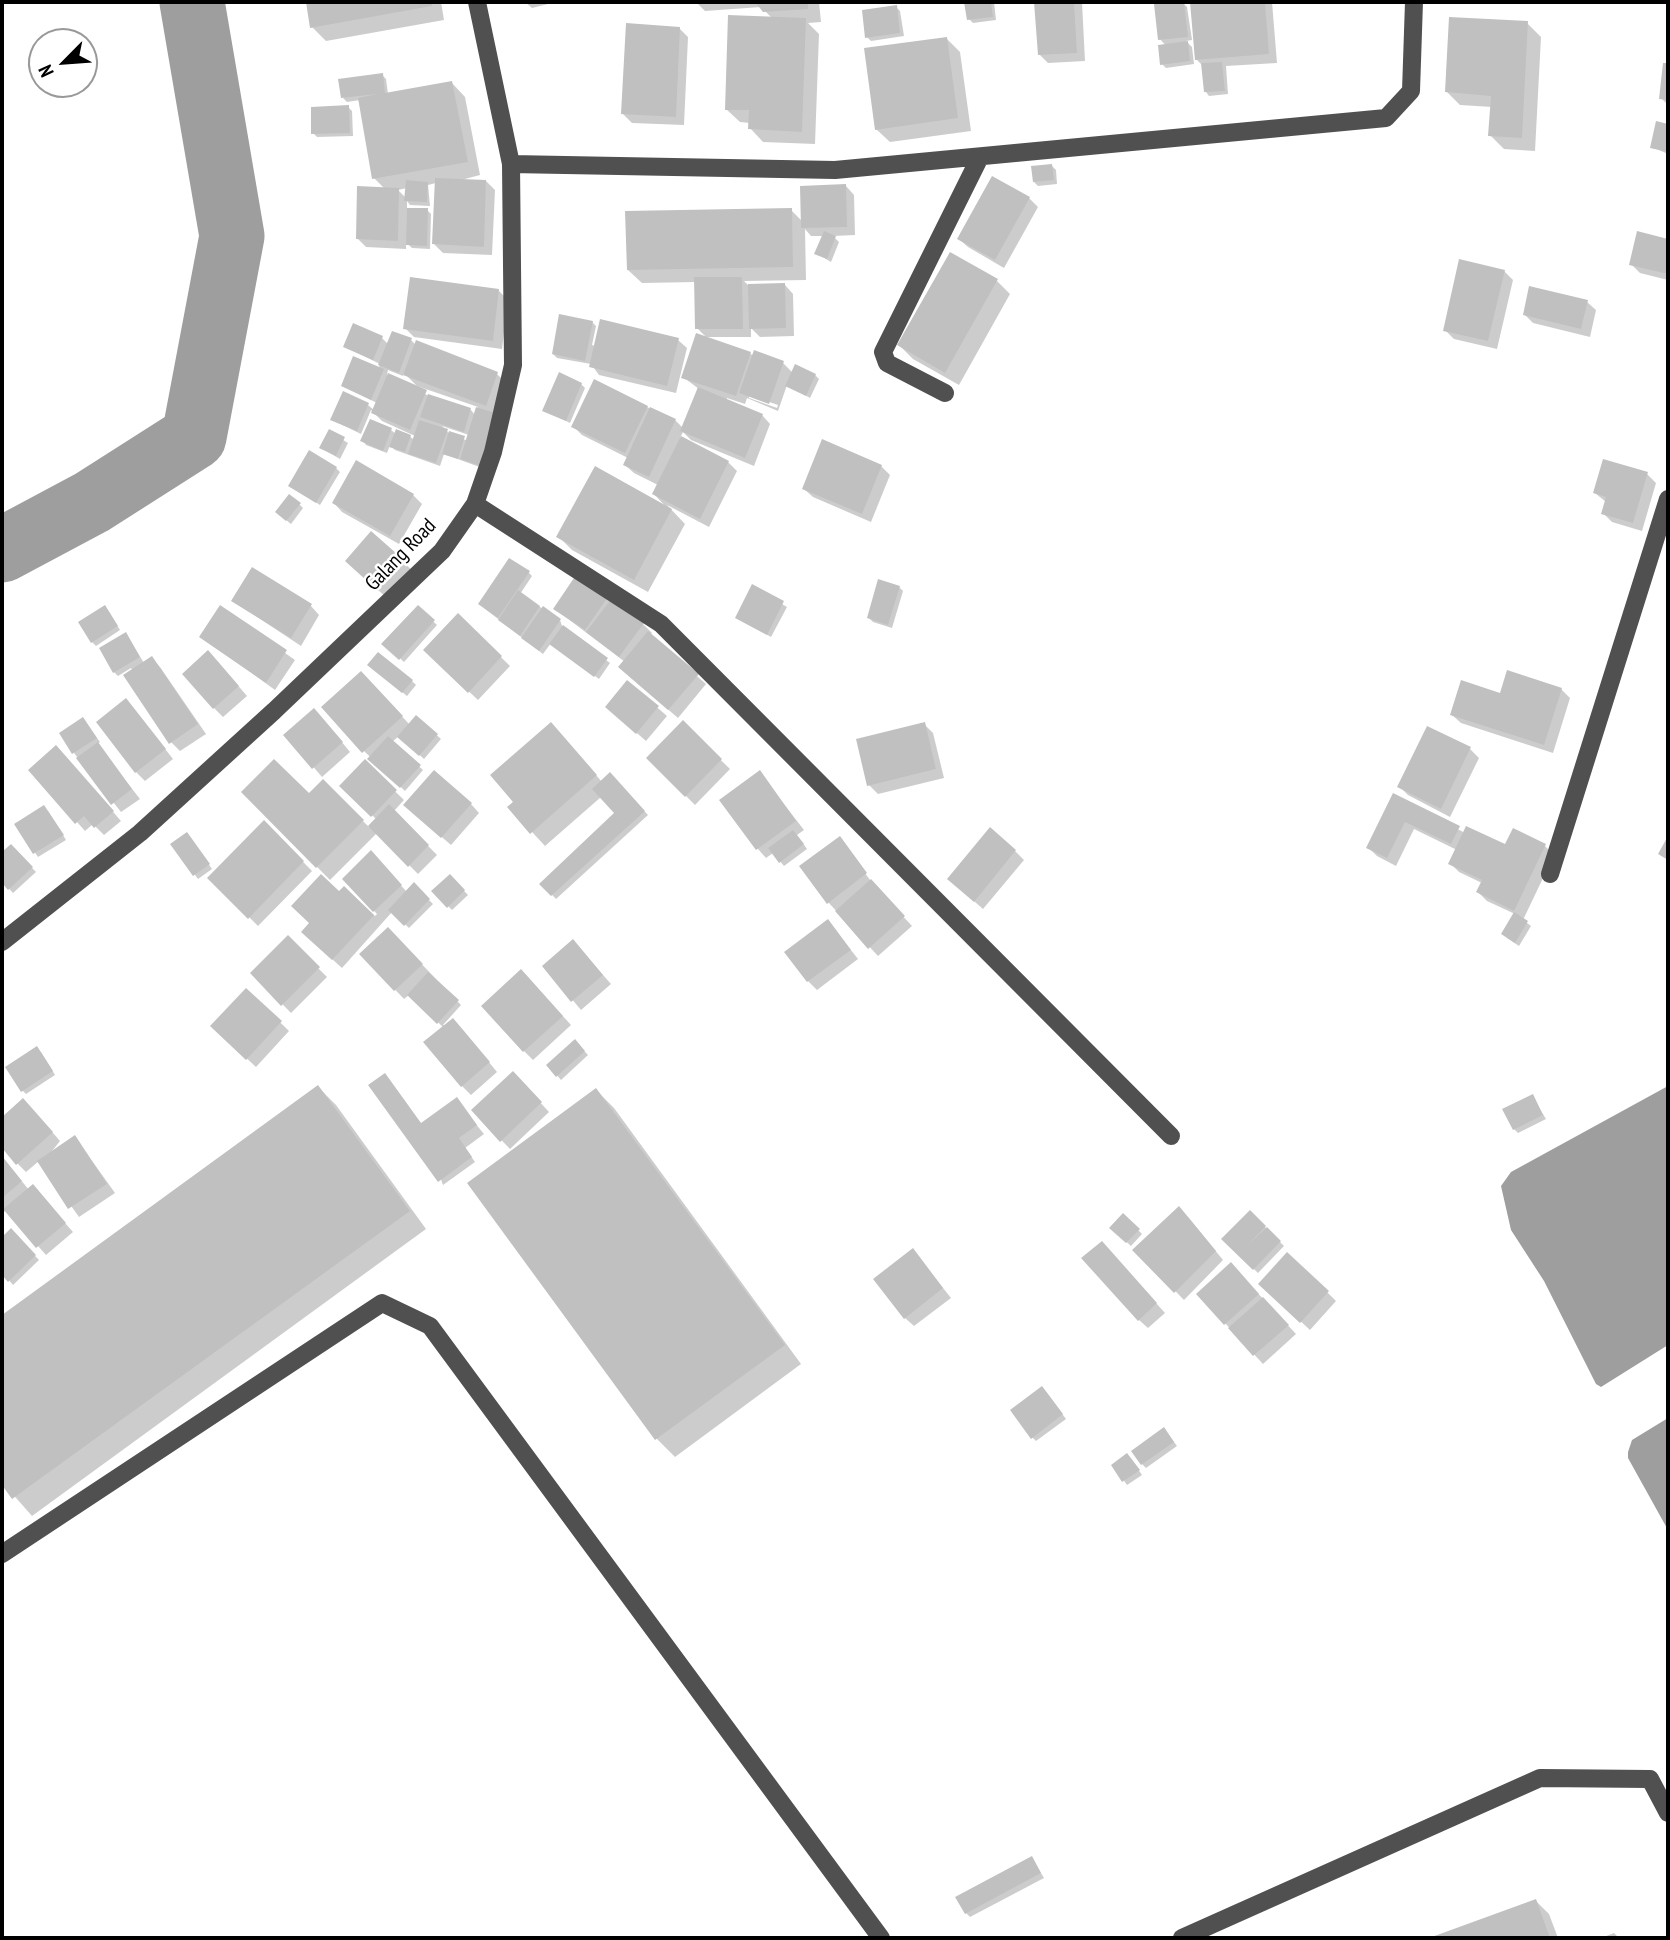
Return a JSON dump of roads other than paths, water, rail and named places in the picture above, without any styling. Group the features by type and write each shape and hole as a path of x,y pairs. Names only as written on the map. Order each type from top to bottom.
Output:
{"street":[{"name":"Galang Road","path":"2,942 140,833 274,711 442,551 475,504 493,452 513,365 511,164 477,2"},
{"path":"511,164 835,170 1386,118 1411,91 1414,2"},
{"path":"945,393 887,363 883,352 980,157"},
{"path":"1550,874 1668,499"},
{"path":"475,504 661,624 1171,1136"},
{"path":"2,1554 382,1303 430,1326 881,1938"},
{"path":"1182,1938 1540,1778 1650,1779 1668,1813"}],"waterway":[{"path":"2,550 92,502 194,437 232,236 192,2"}]}
